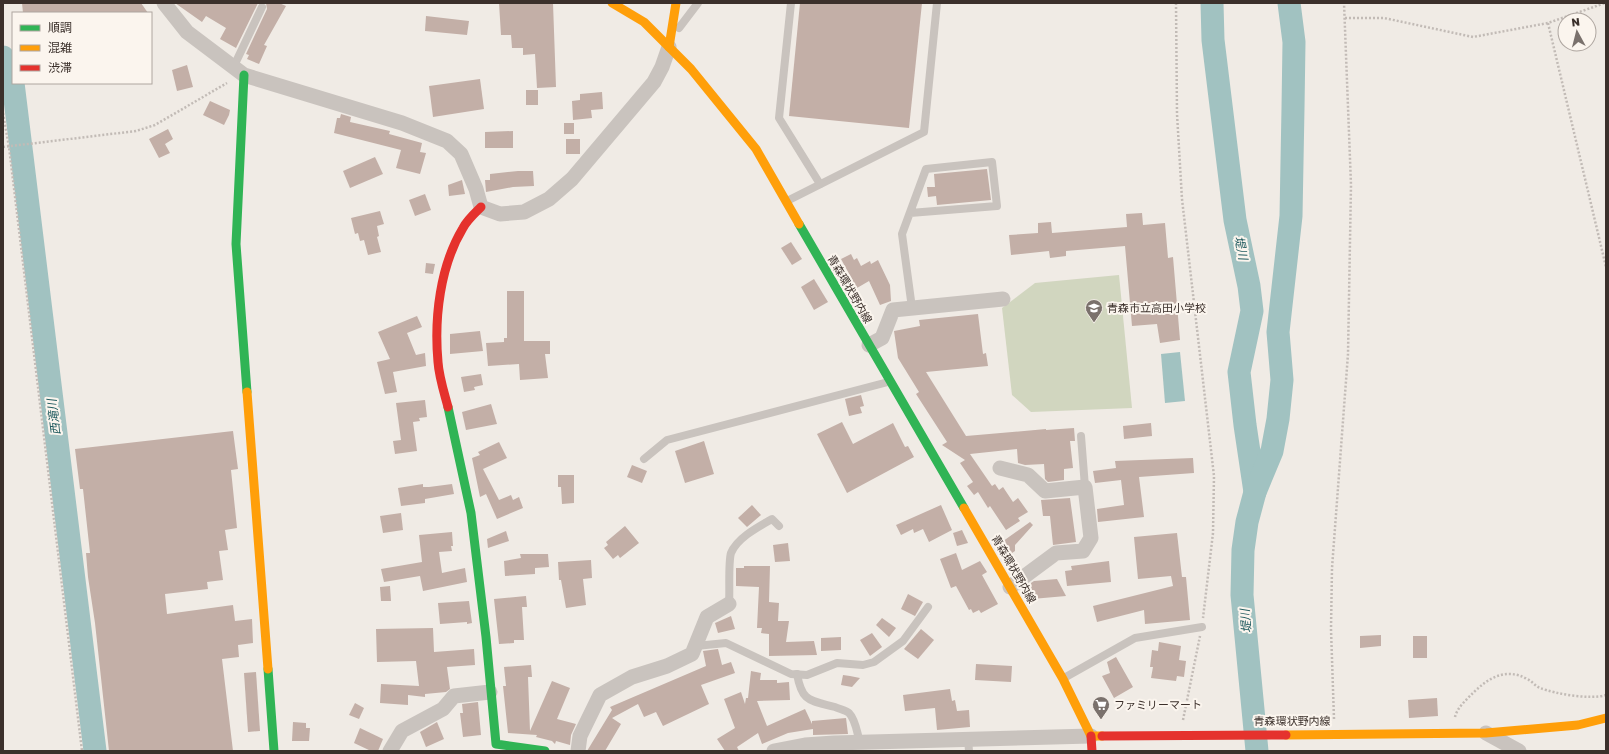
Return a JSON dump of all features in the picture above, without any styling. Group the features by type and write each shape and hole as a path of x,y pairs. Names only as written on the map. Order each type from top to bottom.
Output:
{"main road":[{"name":"青森環状野内線","path":"612,3 644,22 691,69 756,149 1063,679 1091,736 1182,734 1486,733 1578,725 1606,718"},
{"path":"669,47 676,3"},
{"path":"239,70 236,244 274,751"},
{"path":"481,207 463,227 450,257 440,296 437,332 438,363 471,514 486,637 496,744 545,751"},
{"path":"1091,736 1092,751"}],"street":[{"path":"164,3 187,32 217,56 239,70 402,123 447,140 461,154 476,189 481,207 500,214 524,212 549,199 572,179 654,82 662,67 669,47"},
{"path":"869,345 882,338 893,310 1003,299"},
{"path":"1000,468 1028,475 1045,491 1085,487 1091,538 1083,551 1056,553 1010,587"},
{"path":"578,751 580,736 600,695 632,677 667,666 692,654 708,617 729,604"},
{"path":"390,751 402,731 443,709 454,696 490,692"},
{"path":"1486,733 1519,751"},
{"path":"774,751 805,745 968,745 1091,736"}],"lane":[{"path":"669,47 683,21 698,3"},
{"path":"791,3 779,118 820,184"},
{"path":"786,201 924,132 937,3"},
{"path":"239,70 262,7"},
{"path":"910,213 997,206 992,162 926,168 902,234 912,308"},
{"path":"644,459 667,440 891,382"},
{"path":"1081,436 1085,487"},
{"path":"729,604 731,555 735,546 755,528 772,519 779,526"},
{"path":"696,646 726,643 791,674 807,675 837,663 863,665 874,662 903,642 928,607"},
{"path":"1063,679 1135,638 1202,627"},
{"path":"797,674 800,690 804,695 814,701 849,713 867,745"}],"path":[{"path":"1176,3 1177,114 1182,199 1214,476 1213,533 1202,627 1184,713 1182,734"},
{"path":"1334,733 1331,629 1332,568 1348,354 1351,185 1344,3"},
{"path":"1345,18 1384,18 1473,37 1548,23 1605,3"},
{"path":"1548,23 1606,267"},
{"path":"3,147 136,131 154,124 239,70"},
{"path":"3,113 9,147 82,751"},
{"path":"1452,734 1457,712 1468,697 1491,678 1503,674 1527,679 1538,687 1550,691 1596,698 1606,695"}],"green space":[{"path":"1119,275 1132,408 1031,412 1012,395 1002,308 1035,283"}],"water":[{"path":"1180,352 1185,401 1165,403 1161,354"}],"building":[{"path":"22,3 141,3 147,12 23,12"},
{"path":"175,3 258,3 236,48 220,39 226,28 206,16 202,22"},
{"path":"266,3 279,3 286,6 264,45 267,46 259,64 247,59 249,55 246,54 267,9"},
{"path":"499,3 553,3 556,87 537,88 535,54 523,55 523,48 512,48 511,35 501,35"},
{"path":"800,3 922,3 909,128 789,116"},
{"path":"426,16 469,21 467,35 425,31"},
{"path":"187,65 193,87 177,91 172,70"},
{"path":"480,79 484,109 433,117 429,86"},
{"path":"526,90 538,90 538,105 526,105"},
{"path":"602,92 603,109 591,110 592,118 573,120 572,101 580,100 580,94"},
{"path":"210,101 230,110 224,125 203,115"},
{"path":"341,114 351,117 350,122 390,131 389,134 422,143 420,152 426,153 420,174 396,168 401,150 334,133 337,118 340,118"},
{"path":"564,123 574,123 574,134 564,134"},
{"path":"168,129 173,139 165,144 170,153 159,158 149,139"},
{"path":"513,131 513,148 485,148 485,132"},
{"path":"566,139 580,139 580,154 566,154"},
{"path":"375,157 383,174 350,188 343,171"},
{"path":"987,169 991,200 937,205 936,196 928,197 927,187 935,187 934,174"},
{"path":"533,171 534,186 513,187 486,192 485,180 490,180 490,174"},
{"path":"462,180 465,194 449,196 448,185"},
{"path":"425,194 431,210 415,216 409,200"},
{"path":"380,211 384,224 377,226 379,236 377,237 381,252 368,255 364,240 360,241 358,233 355,234 351,218"},
{"path":"1142,213 1143,225 1165,223 1168,258 1173,257 1180,340 1160,343 1157,324 1132,326 1125,246 1066,251 1066,256 1050,258 1049,251 1011,255 1009,235 1038,233 1038,223 1051,222 1052,233 1127,227 1126,214"},
{"path":"791,242 802,259 792,265 781,248"},
{"path":"851,254 854,260 857,258 861,266 870,261 871,264 878,260 890,285 891,301 880,305 869,281 857,288 841,259"},
{"path":"426,263 435,264 433,274 425,273"},
{"path":"814,279 828,302 814,310 801,287"},
{"path":"507,291 524,291 524,341 550,341 550,354 545,354 548,378 520,380 519,364 488,366 486,343 504,342 504,338 507,338"},
{"path":"978,314 983,354 986,353 988,366 926,372 966,436 1074,428 1075,441 1070,441 1073,468 1064,469 1064,480 1048,482 1045,479 1044,464 1025,465 1018,463 1017,449 970,454 992,486 995,484 999,490 1003,487 1013,502 1018,498 1028,512 1018,518 1020,521 1006,530 990,506 988,508 978,492 974,495 967,486 973,482 960,463 965,460 942,445 947,442 916,394 919,392 898,358 894,331 920,326 919,320"},
{"path":"417,316 422,327 407,333 416,355 425,353 426,366 393,372 397,392 385,394 377,362 390,359 378,332"},
{"path":"480,331 483,351 450,354 450,334"},
{"path":"481,374 483,385 474,387 475,390 464,392 461,377"},
{"path":"861,395 864,406 860,407 862,413 849,416 845,399"},
{"path":"425,400 427,417 419,418 420,421 413,422 417,451 395,454 393,441 401,440 396,403"},
{"path":"491,404 497,424 466,430 462,412"},
{"path":"842,422 853,444 893,423 905,447 908,446 914,457 847,493 817,434"},
{"path":"1151,423 1152,436 1124,439 1123,426"},
{"path":"233,431 238,469 231,470 237,528 225,530 228,550 219,551 223,580 207,582 208,589 165,594 167,614 233,605 235,621 252,619 253,643 238,645 239,657 222,659 233,751 109,751 95,623 88,577 86,553 90,553 83,489 80,489 75,449"},
{"path":"704,441 714,474 685,483 675,451"},
{"path":"499,442 507,458 483,469 499,500 511,495 513,500 519,497 523,508 497,519 486,494 480,497 472,458 480,455 478,452"},
{"path":"1193,458 1194,473 1139,477 1144,517 1098,522 1097,509 1124,505 1121,480 1095,483 1093,471 1116,468 1115,461"},
{"path":"632,465 647,471 642,483 627,477"},
{"path":"558,475 574,475 574,503 562,504 561,487 558,487"},
{"path":"423,484 423,487 429,487 452,484 454,494 425,499 425,503 401,506 398,488"},
{"path":"1070,498 1076,542 1053,545 1050,516 1043,516 1041,500"},
{"path":"752,505 761,515 747,527 738,518"},
{"path":"941,505 952,530 929,542 923,529 914,533 913,529 901,535 896,525"},
{"path":"401,513 403,530 383,533 380,516"},
{"path":"1030,522 1033,525 1015,545 1015,551 1006,557 999,544"},
{"path":"625,526 639,543 620,558 618,555 613,559 604,548 608,545 606,542"},
{"path":"962,530 968,543 957,546 953,533"},
{"path":"506,531 509,541 488,548 487,539"},
{"path":"452,532 452,551 439,552 442,573 465,568 467,582 423,591 420,576 384,582 381,569 422,562 419,535"},
{"path":"1177,533 1182,577 1186,577 1190,620 1145,624 1144,610 1097,622 1093,606 1173,586 1171,576 1138,579 1134,537"},
{"path":"788,543 790,561 775,562 773,545"},
{"path":"956,553 962,570 980,561 987,572 982,575 998,604 981,613 979,610 973,613 971,609 969,610 956,586 951,588 940,559"},
{"path":"520,554 548,554 549,567 535,568 535,574 505,576 504,561 521,558"},
{"path":"591,560 592,578 583,579 586,605 566,608 561,580 559,580 558,562"},
{"path":"1109,561 1111,582 1067,586 1065,571 1072,570 1071,566"},
{"path":"744,566 770,566 769,602 779,603 778,621 789,621 786,642 814,641 817,655 769,656 769,634 761,633 762,628 757,628 759,587 736,586 736,568 744,568"},
{"path":"1057,579 1066,596 1032,599 1031,583 1034,581"},
{"path":"390,586 391,601 381,601 380,587"},
{"path":"908,594 923,602 915,616 901,609"},
{"path":"526,596 527,607 522,607 524,640 514,640 514,643 499,644 494,599"},
{"path":"469,601 472,623 440,624 438,603"},
{"path":"731,616 735,629 718,633 715,623"},
{"path":"882,618 896,628 889,637 876,625"},
{"path":"433,628 434,652 474,649 475,665 447,667 450,689 446,692 425,694 425,697 408,695 408,705 380,703 381,684 419,686 416,661 377,662 376,629"},
{"path":"921,629 934,640 918,659 904,649"},
{"path":"872,633 882,647 870,656 860,640"},
{"path":"1381,635 1381,646 1360,648 1360,636"},
{"path":"1413,636 1427,636 1427,658 1413,658"},
{"path":"841,637 841,650 821,651 821,638"},
{"path":"1159,642 1181,646 1179,660 1186,661 1184,677 1177,676 1176,681 1151,678 1153,667 1150,667 1152,650 1158,651"},
{"path":"718,649 722,665 731,662 735,673 701,685 709,704 663,726 656,712 644,717 638,704 612,718 621,724 605,751 587,751 612,710 610,707 706,666 703,651"},
{"path":"1116,657 1133,687 1114,698 1102,676 1110,673 1107,662"},
{"path":"976,664 1012,666 1011,682 975,680"},
{"path":"531,665 532,677 528,677 530,731 552,681 570,688 557,719 576,724 571,735 570,745 556,741 555,744 552,741 536,737 537,735 508,733 503,686 506,686 504,667"},
{"path":"751,671 761,673 760,680 777,680 777,683 789,682 790,700 757,701 767,726 805,709 812,724 812,721 846,718 848,734 813,735 813,729 788,733 762,744 758,733 737,747 739,751 725,751 717,739 735,728 724,699 741,692 745,704 746,698 748,698"},
{"path":"256,672 260,731 248,732 244,673"},
{"path":"843,675 860,678 852,687 841,685"},
{"path":"950,689 952,701 955,700 957,711 969,710 970,727 937,730 935,708 905,711 903,695"},
{"path":"1437,698 1438,716 1409,718 1408,700"},
{"path":"478,702 481,735 463,737 460,713 463,713 462,704"},
{"path":"355,703 364,708 359,719 349,715"},
{"path":"293,722 306,723 306,728 310,728 309,741 292,741"},
{"path":"437,722 444,739 426,747 420,732"},
{"path":"360,728 383,739 378,751 371,751 354,743"}],"waterway":[{"name":"堤川","path":"1212,3 1213,40 1235,220 1249,286 1252,311 1239,372 1255,492"},
{"name":"堤川","path":"1257,751 1242,595 1243,550 1247,522 1255,492 1272,451 1278,419 1282,380 1278,332 1291,216 1294,42 1289,3"},
{"name":"西滝川","path":"3,57 12,78"},
{"name":"西滝川","path":"13,84 95,751"}],"traffic: fast":[{"path":"244,75 236,244 247,392"},
{"path":"799,224 964,508"},
{"path":"448,407 471,513 486,637 496,744 545,751"},
{"path":"268,669 274,751"}],"traffic: slow":[{"path":"612,3 644,22 691,69 756,149 799,224"},
{"path":"669,47 676,3"},
{"path":"247,392 268,669"},
{"path":"964,508 1063,679 1091,736 1102,736"},
{"path":"1286,735 1486,733 1578,725 1606,718"}],"traffic: jam":[{"path":"448,407 438,362 437,328 440,293 444,275 455,243 467,222 481,207"},
{"path":"1102,736 1286,735"},
{"path":"1091,736 1092,751"}],"place":[{"name":"青森市立高田小学校","path":"1094,323"},
{"name":"ファミリーマート","path":"1101,720"}]}
